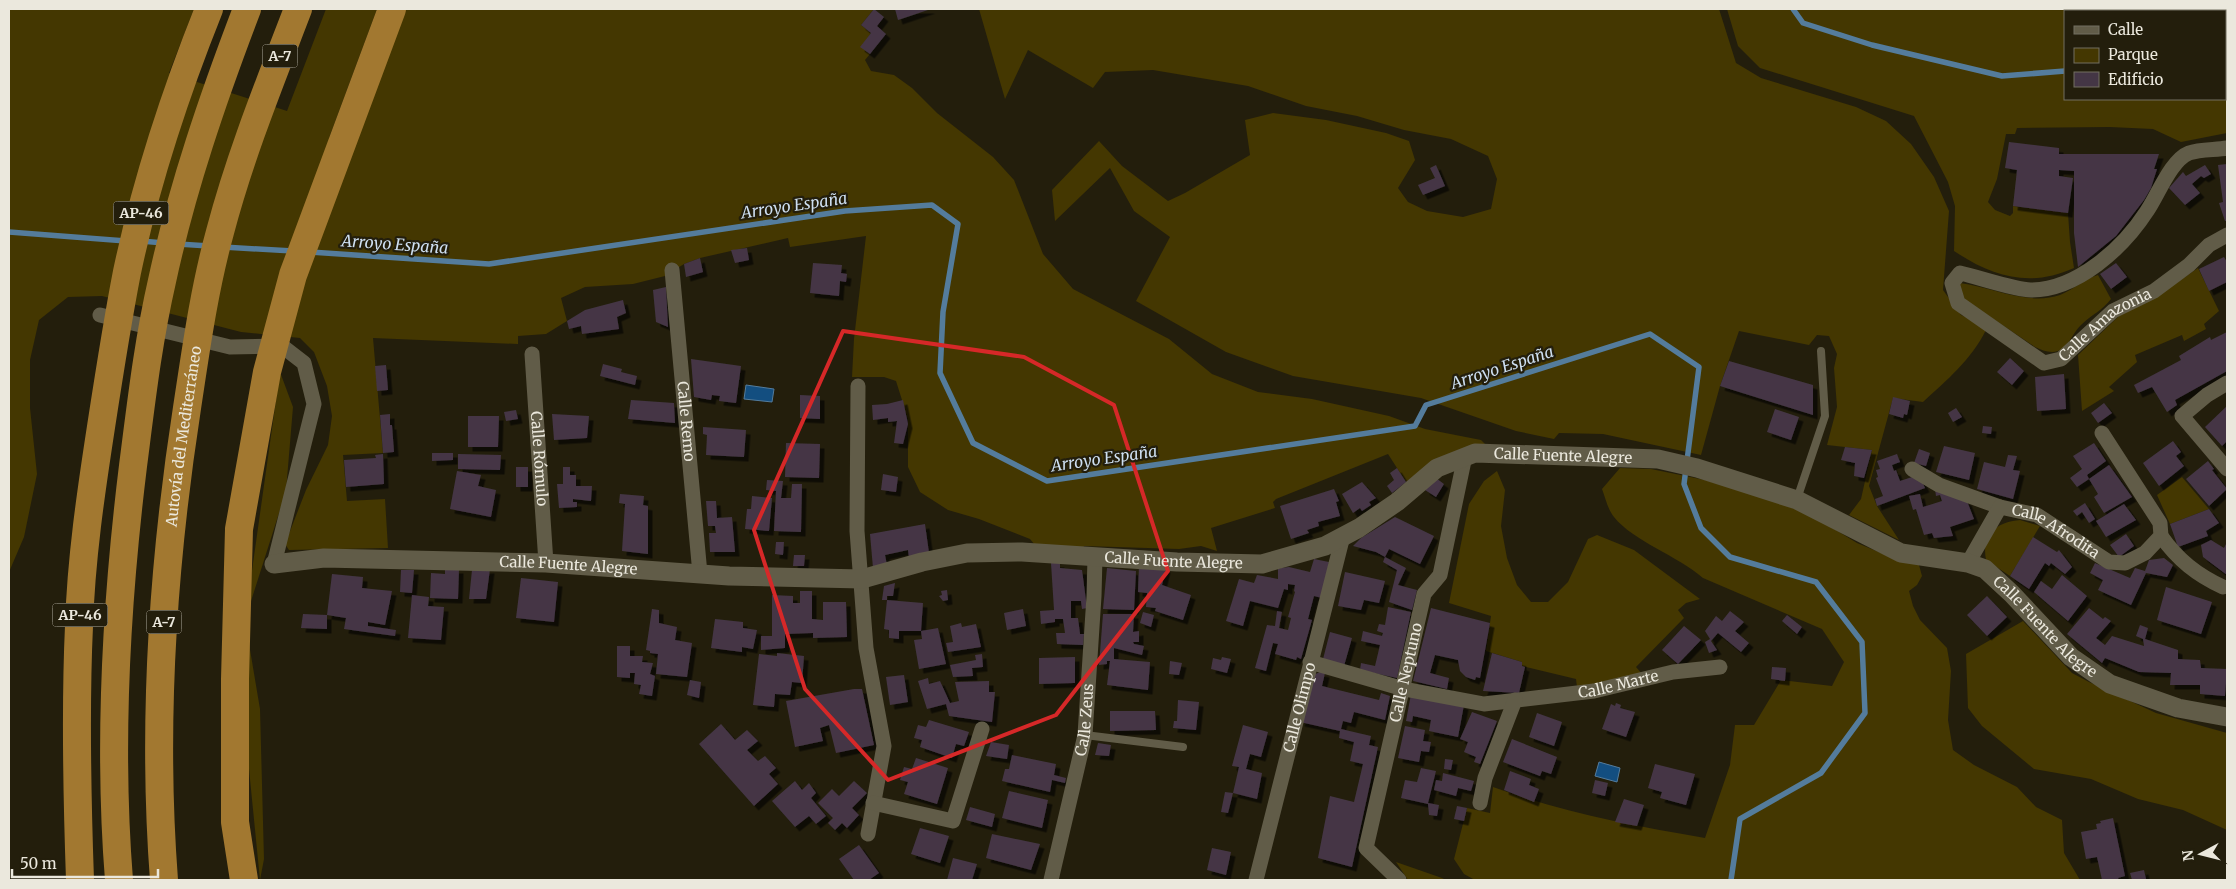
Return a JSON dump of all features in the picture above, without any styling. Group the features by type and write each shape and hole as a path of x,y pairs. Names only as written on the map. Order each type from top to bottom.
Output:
{"highway":[{"name":"AP-46","path":"80,880 76,754 79,624 90,502 113,351 127,272 141,213 182,77 210,9"},
{"path":"119,880 115,831 113,700 122,561 147,357 162,279 189,174 216,88 247,9"},
{"name":"Autovía del Mediterráneo","path":"164,880 160,724 166,581 174,491 193,365 204,298 220,231 262,103 298,9"},
{"path":"244,880 235,812 234,679 239,528 267,372 293,275 392,9"}],"street":[{"name":"Calle Amazonia","path":"2227,148 2189,153 2177,162 2146,213 2116,247 2082,275 2056,287 2030,290 1960,273 1952,283 1958,303 2044,362 2061,359 2112,311 2154,291 2189,265 2209,245 2227,236"},
{"name":"Calle Remo","path":"672,270 700,574"},
{"path":"100,315 230,347 282,346 304,363 314,404 274,564"},
{"name":"Calle Rómulo","path":"532,354 546,563"},
{"path":"2227,383 2207,395 2182,416 2227,469"},
{"path":"858,386 857,531 866,648 884,746 868,834"},
{"path":"2102,434 2160,522 2161,536 2173,554 2200,576 2223,587"},
{"name":"Calle Fuente Alegre","path":"274,564 324,558 546,563 700,574 862,579 922,562 967,553 1022,552 1177,562 1262,564 1325,546 1359,528 1397,502 1437,468 1475,453 1658,459 1697,468 1797,500 1901,553 1968,563 1985,570 2012,594 2071,657 2110,684 2178,708 2227,717"},
{"name":"Calle Neptuno","path":"1399,880 1366,848 1404,689 1424,594 1440,575 1465,456"},
{"name":"Calle Afrodita","path":"1912,469 1939,485 2000,507 2037,515 2109,562 2125,563 2146,553 2161,536"},
{"name":"Calle Afrodita","path":"1968,563 2000,507"},
{"name":"Calle Olimpo","path":"1256,880 1343,536"},
{"name":"Calle Zeus","path":"1051,880 1085,735 1095,557"},
{"name":"Calle Marte","path":"1310,662 1404,689 1484,704 1594,690 1673,672 1720,667"},
{"path":"1480,803 1485,778 1515,700"},
{"path":"873,804 953,821 982,729"}],"lane":[{"path":"1797,500 1825,416 1821,351"},
{"path":"1085,735 1183,747"}],"highlighted area":[{"path":"843,331 1024,357 1114,405 1168,571 1056,715 888,780 805,689 754,530"}],"green space":[{"path":"9,9 194,9 169,73 287,111 326,9 377,9 329,138 354,148 406,9 874,9 861,25 871,33 861,47 870,54 865,60 871,71 894,75 912,88 937,113 993,157 1014,180 1043,254 1073,289 1169,339 1212,374 1258,392 1312,399 1389,416 1425,429 1481,440 1485,444 1438,458 1406,482 1388,454 1276,499 1273,502 1275,508 1211,528 1217,551 1201,546 1179,549 1084,546 1083,549 1035,545 1030,539 979,519 948,510 920,492 908,467 908,419 896,381 884,377 852,377 854,339 866,236 790,247 788,238 700,258 684,264 665,276 633,284 585,287 561,298 567,321 546,334 518,336 518,344 373,338 383,453 343,455 347,501 385,499 388,548 289,550 285,544 306,490 328,445 332,416 327,386 314,352 300,338 241,332 102,296 68,297 39,320 30,360 30,408 37,474 24,537 9,572"},
{"path":"979,9 1719,9 1736,63 1761,78 1856,107 1886,121 1911,144 1934,177 1949,211 1943,290 1961,315 1977,322 1986,330 1966,360 1923,402 1893,398 1869,486 1877,506 1899,540 1849,515 1861,499 1872,450 1827,445 1837,407 1834,368 1837,354 1829,336 1817,335 1809,345 1739,331 1720,386 1701,455 1603,434 1559,433 1554,439 1516,431 1421,398 1293,376 1226,352 1136,301 1170,237 1134,211 1110,168 1055,221 1052,190 1099,141 1122,166 1168,201 1250,155 1245,120 1273,113 1326,120 1386,133 1409,141 1415,160 1398,188 1408,202 1427,211 1463,217 1491,209 1497,179 1488,156 1451,139 1404,130 1357,116 1306,106 1248,86 1153,70 1105,72 1093,88 1028,50 1005,99"},
{"path":"1727,9 2227,9 2227,133 2181,142 2153,129 2110,127 2017,128 2015,134 2006,134 1997,179 1988,202 1995,210 2010,216 2013,213 2013,206 2068,213 2074,268 2042,277 2012,277 1983,267 1954,251 1955,206 1948,182 1914,116 1760,68 1738,46"},
{"path":"2198,268 2219,311 2204,324 2206,329 2184,341 2182,335 2135,355 2137,362 2109,387 2114,391 2082,411 2078,355 2121,314 2159,295"},
{"path":"2098,275 2111,299 2078,328 2062,349 2055,352 2035,347 1965,300 1960,293 1960,283 2010,295 2048,298 2065,293"},
{"path":"280,372 293,407 286,491 245,620"},
{"path":"1620,468 1651,469 1705,480 1774,501 1813,516 1857,543 1898,560 1919,565 1922,576 1917,585 1909,591 1913,606 1920,620 1947,648 1951,671 1948,720 1953,750 1974,765 2017,787 2036,807 2062,820 2064,853 2080,880 1475,880 1464,874 1454,859 1467,808 1490,813 1493,787 1546,804 1598,817 1705,838 1730,765 1735,725 1754,725 1781,680 1832,686 1844,662 1822,629 1703,578 1622,526 1610,511 1602,489"},
{"path":"1497,471 1505,490 1501,526 1507,558 1517,585 1531,602 1548,602 1568,582 1588,539 1597,535 1634,550 1700,599 1686,603 1678,610 1684,618 1636,667 1643,675 1577,687 1576,679 1522,666 1522,662 1486,651 1491,616 1449,603 1469,504 1484,481"},
{"path":"2182,477 2209,509 2170,524 2157,495"},
{"path":"2020,520 2040,526 2010,576 1986,560 1986,543 1992,531 2004,523"},
{"path":"245,620 260,709 264,859 260,880 246,739"},
{"path":"2023,621 2072,673 2156,713 2227,733 2227,830 2183,810 2138,799 2091,779 2034,769 1982,726 1968,708 1966,654"},
{"path":"1396,862 1442,878 1446,880 1408,880"}],"water":[{"path":"746,385 774,389 772,402 744,399"},
{"path":"1599,762 1620,768 1617,782 1595,776"}],"building":[{"path":"874,9 884,17 877,26 886,34 870,54 860,47 871,33 861,25"},
{"path":"895,9 931,9 898,20"},
{"path":"2009,142 2059,148 2059,154 2159,154 2151,188 2144,200 2116,236 2078,267 2074,233 2074,171 2059,170 2059,176 2073,178 2068,213 2013,206 2017,170 2005,168"},
{"path":"2227,164 2227,221 2225,221 2219,203 2223,202 2218,165"},
{"path":"1436,165 1445,186 1423,195 1418,185 1435,178 1430,168"},
{"path":"2205,165 2211,174 2204,178 2201,176 2192,184 2200,193 2185,205 2169,188 2183,172 2186,176"},
{"path":"747,248 749,260 735,263 731,250"},
{"path":"2224,257 2227,262 2227,282 2209,291 2199,269"},
{"path":"700,258 703,272 686,277 684,264"},
{"path":"813,263 842,265 841,273 847,274 846,282 840,281 839,296 810,293"},
{"path":"2116,263 2127,277 2111,289 2100,274"},
{"path":"666,287 668,327 656,322 653,290"},
{"path":"623,300 626,313 617,317 619,329 582,334 581,326 569,329 567,321 585,310"},
{"path":"2227,332 2227,371 2175,400 2177,405 2167,412 2152,387 2138,393 2134,385 2181,360 2179,356 2210,337 2211,340"},
{"path":"2010,358 2024,371 2012,385 1997,372"},
{"path":"691,359 741,366 736,403 719,401 720,396 712,395 711,400 694,397"},
{"path":"1729,361 1813,385 1813,415 1720,386"},
{"path":"603,364 622,369 621,372 637,376 635,385 600,376"},
{"path":"386,365 388,390 377,391 375,366"},
{"path":"2064,374 2066,409 2037,411 2035,377"},
{"path":"800,395 820,396 820,419 800,418"},
{"path":"1893,397 1910,401 1907,415 1904,414 1903,418 1889,414"},
{"path":"631,400 674,403 675,423 628,419"},
{"path":"903,400 908,424 903,444 894,443 897,421 888,422 888,418 873,420 872,405"},
{"path":"2104,403 2112,413 2098,423 2091,413"},
{"path":"2227,406 2227,441 2222,446 2205,427"},
{"path":"1956,408 1962,417 1953,422 1948,413"},
{"path":"1775,409 1799,417 1791,440 1767,432"},
{"path":"516,410 518,419 506,421 504,412"},
{"path":"390,414 394,452 383,453 380,415"},
{"path":"552,414 589,416 587,438 554,440"},
{"path":"468,416 499,416 498,447 468,447"},
{"path":"1983,426 1992,427 1991,434 1982,433"},
{"path":"703,427 746,430 744,457 706,455 707,435 703,434"},
{"path":"2173,441 2181,452 2176,456 2184,466 2159,486 2143,463"},
{"path":"786,443 820,444 819,478 785,477"},
{"path":"2094,443 2106,461 2087,475 2089,479 2077,487 2070,478 2082,469 2073,456"},
{"path":"1944,446 1975,453 1969,480 1936,472"},
{"path":"1845,447 1872,450 1864,478 1854,476 1855,463 1841,460"},
{"path":"1919,449 1930,453 1926,466 1914,463"},
{"path":"432,453 453,453 453,460 432,461"},
{"path":"383,454 384,484 346,487 344,460 376,458 375,455"},
{"path":"458,454 501,455 500,470 458,469"},
{"path":"1897,454 1900,462 1892,465 1900,481 1915,476 1920,477 1925,488 1877,506 1875,499 1883,496 1876,478 1878,477 1876,470 1880,469 1877,461"},
{"path":"2008,455 2017,456 2013,470 2020,471 2013,499 1977,489 1984,462 2005,467"},
{"path":"2208,461 2214,469 2212,470 2227,489 2209,506 2186,479"},
{"path":"2109,465 2132,497 2104,513 2094,497 2098,494 2089,479"},
{"path":"516,467 528,467 528,487 516,487"},
{"path":"563,467 570,467 570,475 576,475 576,486 592,486 591,501 573,499 573,502 577,502 577,507 559,508 557,484 563,484"},
{"path":"1397,468 1406,482 1392,493 1387,486 1394,480 1390,473"},
{"path":"457,471 481,475 478,486 496,490 491,517 450,509"},
{"path":"883,474 898,477 896,492 881,490"},
{"path":"1436,478 1444,484 1436,497 1425,490"},
{"path":"767,480 783,481 781,498 791,498 792,484 802,484 801,532 774,531 776,491 766,490"},
{"path":"1362,482 1376,498 1369,502 1371,505 1362,511 1360,508 1353,513 1342,494"},
{"path":"1334,489 1339,501 1336,502 1340,516 1318,522 1319,526 1307,530 1309,533 1291,539 1280,506"},
{"path":"1935,489 1967,501 1974,519 1950,527 1953,536 1934,538 1932,533 1924,535 1916,509 1913,510 1909,496 1920,494 1923,507 1942,501 1940,495 1936,496"},
{"path":"620,494 644,496 643,505 648,506 648,554 622,551 625,504 619,503"},
{"path":"752,496 772,498 769,531 745,529 747,509 751,509"},
{"path":"706,501 716,501 717,518 732,517 735,552 710,552 709,533 716,533 715,526 708,526"},
{"path":"2085,503 2095,519 2089,523 2082,512 2077,516 2073,511"},
{"path":"2124,504 2136,520 2106,537 2096,521"},
{"path":"2209,509 2219,523 2206,531 2208,536 2178,547 2170,524"},
{"path":"1395,517 1434,536 1420,564 1389,549 1385,557 1376,552 1353,546 1361,538"},
{"path":"925,524 929,553 909,558 908,550 885,555 887,565 873,568 870,534"},
{"path":"2126,534 2134,546 2119,557 2110,545"},
{"path":"2033,537 2057,552 2059,550 2072,567 2065,574 2051,563 2049,566 2045,563 2029,589 2010,576"},
{"path":"2211,540 2224,548 2227,542 2227,575 2203,557 2201,545"},
{"path":"776,542 784,542 783,555 775,554"},
{"path":"794,555 805,555 804,566 793,566"},
{"path":"1385,557 1406,568 1398,585 1417,590 1412,610 1389,602 1397,570 1383,562"},
{"path":"2164,558 2173,565 2167,577 2146,573 2131,605 2098,590 2103,580 2090,573 2095,563 2130,578 2135,568 2145,571 2149,560"},
{"path":"1314,559 1329,562 1322,598 1314,596 1308,619 1312,620 1301,659 1297,657 1296,660 1275,654 1278,644 1273,643 1266,671 1255,668 1267,625 1275,626 1277,611 1282,612 1279,628 1288,630 1291,618 1288,617 1295,585 1288,584 1288,590 1284,589 1278,608 1250,601 1243,626 1226,621 1239,579 1254,583 1257,575 1278,579 1278,569 1289,567 1310,572"},
{"path":"1051,563 1060,563 1060,568 1082,570 1087,608 1082,609 1081,601 1071,601 1071,618 1078,618 1080,634 1084,634 1083,645 1057,644 1056,633 1065,633 1063,619 1055,619 1055,622 1041,624 1040,611 1054,610"},
{"path":"1139,565 1166,568 1162,585 1191,595 1183,620 1155,611 1156,608 1146,607 1147,593 1138,592"},
{"path":"1107,568 1136,571 1134,610 1103,609"},
{"path":"445,569 459,569 458,599 430,598 431,573 445,574"},
{"path":"490,569 486,599 469,599 472,570"},
{"path":"401,570 414,570 412,593 400,592"},
{"path":"1345,572 1385,581 1379,603 1364,600 1361,610 1338,606"},
{"path":"332,574 363,577 362,588 392,591 385,625 368,622 368,626 396,630 395,636 344,629 346,618 327,615"},
{"path":"2062,575 2087,596 2068,621 2034,592 2041,581 2052,589"},
{"path":"521,578 558,582 554,622 516,618"},
{"path":"895,583 893,596 887,596 887,600 882,600 884,586"},
{"path":"2166,587 2212,602 2201,634 2157,620"},
{"path":"947,590 948,600 943,601 939,596 942,595 941,591"},
{"path":"800,591 812,591 812,619 823,620 823,602 846,602 847,637 813,638 813,633 785,634 785,648 761,650 761,636 772,636 772,595 793,596 793,603 800,603"},
{"path":"412,595 429,597 428,606 444,607 441,640 408,638"},
{"path":"1987,596 2007,617 1987,636 1967,615"},
{"path":"887,600 923,603 921,631 899,631 899,639 889,638 889,630 884,629"},
{"path":"1388,607 1411,612 1397,678 1360,670 1361,663 1375,666 1380,645 1361,641 1363,631 1382,636 1383,633 1377,631 1379,624 1385,625"},
{"path":"1431,608 1490,623 1480,678 1476,677 1475,680 1466,677 1460,671 1458,660 1435,655 1430,673 1449,678 1447,689 1413,681"},
{"path":"2089,608 2103,619 2105,617 2111,621 2096,638 2105,645 2112,636 2144,646 2143,639 2136,636 2140,625 2148,628 2145,639 2178,650 2178,659 2200,660 2201,668 2227,669 2225,696 2200,694 2200,685 2170,685 2171,673 2139,672 2105,658 2102,663 2067,634"},
{"path":"652,609 659,610 659,623 677,627 675,640 692,643 687,677 656,674 658,654 650,653 650,651 646,650"},
{"path":"1023,609 1026,626 1007,630 1004,613"},
{"path":"1730,611 1744,622 1735,631 1749,643 1741,652 1718,633 1711,641 1717,650 1709,653 1705,642 1710,639 1705,631 1716,616 1722,621"},
{"path":"1143,612 1154,615 1151,627 1140,623"},
{"path":"303,614 327,615 327,629 301,628"},
{"path":"1103,614 1134,614 1133,632 1139,631 1139,642 1133,642 1134,644 1144,646 1142,655 1114,648 1114,659 1150,662 1148,690 1107,685 1110,661 1107,661 1107,664 1099,665"},
{"path":"1787,615 1802,627 1797,634 1782,621"},
{"path":"715,619 743,622 743,628 757,630 753,649 742,647 742,652 711,648"},
{"path":"961,623 962,627 976,624 981,647 948,652 946,643 953,642 950,626"},
{"path":"1684,626 1701,640 1678,664 1662,650"},
{"path":"938,628 946,664 919,669 914,640 922,639 921,631"},
{"path":"1330,632 1352,638 1344,666 1323,659"},
{"path":"617,646 630,646 630,656 643,656 642,662 653,663 650,674 655,676 652,696 639,694 641,685 634,684 635,673 630,673 630,678 617,677"},
{"path":"777,653 804,656 802,683 792,682 790,695 775,694 774,707 753,705 759,654 777,656"},
{"path":"1492,653 1522,662 1522,666 1525,667 1519,693 1483,691"},
{"path":"982,654 983,667 972,668 973,676 953,677 950,665 976,660 975,655"},
{"path":"1075,657 1075,683 1039,684 1039,658"},
{"path":"1222,657 1231,659 1227,673 1211,669 1213,658 1221,660"},
{"path":"1170,661 1182,663 1179,675 1169,674"},
{"path":"1772,667 1786,668 1785,681 1771,679"},
{"path":"1320,672 1325,673 1322,686 1379,700 1381,693 1390,696 1385,720 1354,712 1351,723 1343,721 1341,729 1371,736 1369,745 1378,747 1352,867 1318,858 1330,796 1354,802 1363,764 1350,761 1354,742 1339,738 1340,731 1300,722 1313,675"},
{"path":"904,675 908,702 890,705 886,677"},
{"path":"928,678 929,684 940,681 950,703 959,701 955,682 989,681 989,692 995,692 992,722 949,716 946,704 927,709 918,681"},
{"path":"690,680 701,682 699,698 687,695"},
{"path":"862,689 874,745 836,753 829,725 820,728 823,741 795,747 786,701"},
{"path":"1411,694 1464,705 1458,737 1429,731 1431,720 1413,716 1412,722 1406,721"},
{"path":"1178,700 1199,702 1196,730 1173,728 1174,721 1177,721"},
{"path":"1616,703 1621,705 1620,708 1635,712 1626,737 1602,729 1611,704 1615,706"},
{"path":"1110,711 1155,711 1156,730 1110,731"},
{"path":"1472,712 1497,721 1480,764 1474,762 1476,757 1464,752 1468,742 1460,739"},
{"path":"1537,713 1562,722 1554,746 1529,737"},
{"path":"929,720 969,732 964,746 956,744 952,758 920,747 922,740 914,738 918,725 926,727"},
{"path":"721,724 735,740 747,730 758,741 747,750 758,761 765,756 776,768 769,774 778,784 754,806 699,744"},
{"path":"1243,725 1268,732 1261,757 1250,754 1246,769 1262,773 1257,799 1233,793 1239,767 1232,766"},
{"path":"1405,726 1425,730 1423,741 1431,742 1429,752 1421,751 1419,762 1398,758"},
{"path":"1512,739 1557,757 1551,774 1542,771 1540,776 1503,762"},
{"path":"991,742 1009,745 1007,759 986,756"},
{"path":"1098,743 1111,745 1109,756 1095,755"},
{"path":"1012,755 1056,764 1054,775 1066,778 1065,783 1052,780 1050,792 1002,781 1005,769 1009,769"},
{"path":"916,758 948,768 937,804 904,794 908,782 900,780 904,767 912,769"},
{"path":"1445,759 1453,760 1451,770 1444,769"},
{"path":"1655,764 1695,774 1686,805 1660,798 1662,792 1648,788"},
{"path":"1421,768 1436,771 1428,803 1439,805 1437,816 1429,815 1428,804 1401,798 1405,780 1417,782"},
{"path":"1510,771 1531,779 1529,785 1539,789 1534,802 1504,790"},
{"path":"1443,773 1474,781 1471,791 1458,788 1456,796 1434,790 1436,780 1442,781"},
{"path":"1595,780 1608,783 1605,796 1592,793"},
{"path":"795,781 802,790 809,783 816,793 811,798 826,816 816,824 809,816 795,827 772,801"},
{"path":"854,781 867,793 852,808 859,815 847,828 842,823 835,830 828,823 833,818 818,803 832,789 839,796"},
{"path":"1009,791 1048,800 1042,828 1002,818"},
{"path":"1225,792 1233,793 1228,813 1221,812"},
{"path":"1624,799 1644,805 1637,826 1615,822"},
{"path":"1457,806 1467,808 1464,821 1454,819"},
{"path":"970,807 995,814 992,827 966,820"},
{"path":"2113,818 2125,876 2118,878 2119,880 2102,880 2097,857 2086,859 2081,832 2097,829 2096,824 2101,823 2100,821"},
{"path":"920,828 949,836 940,863 911,854"},
{"path":"992,834 1040,844 1031,870 986,858"},
{"path":"859,845 879,873 869,880 854,880 839,859"},
{"path":"1212,848 1231,852 1226,875 1207,870"},
{"path":"953,858 977,864 972,880 947,880"},
{"path":"2144,870 2146,879 2132,880 2130,873"}],"waterway":[{"path":"1793,9 1803,23 1872,45 2002,76 2064,71"},
{"name":"Arroyo España","path":"310,252 489,264 845,211 932,205 958,224 943,312 940,373 973,443 1047,481 1415,426 1426,405 1650,334 1699,367 1684,484 1701,528 1730,557 1816,582 1862,642 1865,713 1821,773 1740,819 1731,880"},
{"name":"Arroyo España","path":"9,232 126,241"},
{"name":"Arroyo España","path":"141,241 164,243"},
{"name":"Arroyo España","path":"178,244 209,246"},
{"name":"Arroyo España","path":"223,247 293,251"}]}
